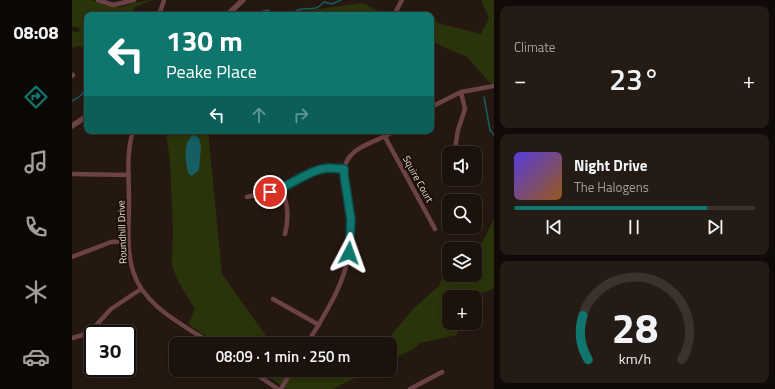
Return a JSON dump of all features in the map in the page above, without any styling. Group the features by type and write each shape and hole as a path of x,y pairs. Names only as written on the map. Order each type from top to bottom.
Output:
{"street":[{"path":"98,0 113,5 134,0"},
{"path":"160,12 164,0"},
{"path":"230,12 243,0"},
{"path":"396,12 402,0"},
{"path":"434,105 460,92 494,86"},
{"path":"455,146 458,130 465,109 460,92"},
{"path":"72,126 84,119"},
{"name":"Roundhill Drive","path":"131,134 129,148 129,242 132,271 141,290 159,308 202,337"},
{"path":"312,337 336,295 349,253 351,220 344,181 344,169 346,163 354,152 390,134"},
{"name":"Squire Court","path":"385,137 435,229"},
{"path":"247,197 282,189 310,174 327,168 344,169"},
{"path":"72,174 130,174"},
{"path":"282,189 288,205 289,220 285,234"},
{"path":"72,256 111,242 129,242"},
{"path":"72,338 89,333 111,309 141,290"},
{"path":"273,299 318,325"},
{"path":"410,389 442,372"},
{"path":"261,377 280,389 288,377"}],"green space":[{"path":"72,0 91,0 115,7 152,0 135,7 132,12 84,12 84,47 77,46 72,48 72,31 78,33 80,28 72,26"},
{"path":"481,0 494,0 494,87 467,57 434,42 434,20 441,24 481,34 489,18"},
{"path":"362,3 381,12 308,12 312,10"},
{"path":"166,134 208,134 222,274 267,337 208,337 188,324 195,309 179,283 172,266 173,229 170,161"},
{"path":"494,219 494,288 482,294 482,290 442,290 442,330 458,330 457,335 420,343 412,350 397,357 397,337 390,337 413,309 439,286 442,279 442,282 482,282 482,243"},
{"path":"268,377 357,377 333,389 287,389"}],"water":[{"path":"193,135 199,138 201,147 199,170 192,176 188,173 186,148 187,143"}],"waterway":[{"path":"295,12 300,9 316,8 324,2 332,4 341,0"},
{"path":"260,12 268,10 269,12"},
{"path":"72,101 78,98 84,91"},
{"path":"484,97 490,130 494,135"}],"route":[{"path":"270,192 282,189 310,174 327,168 344,169 345,187 351,220 349,253"}]}
